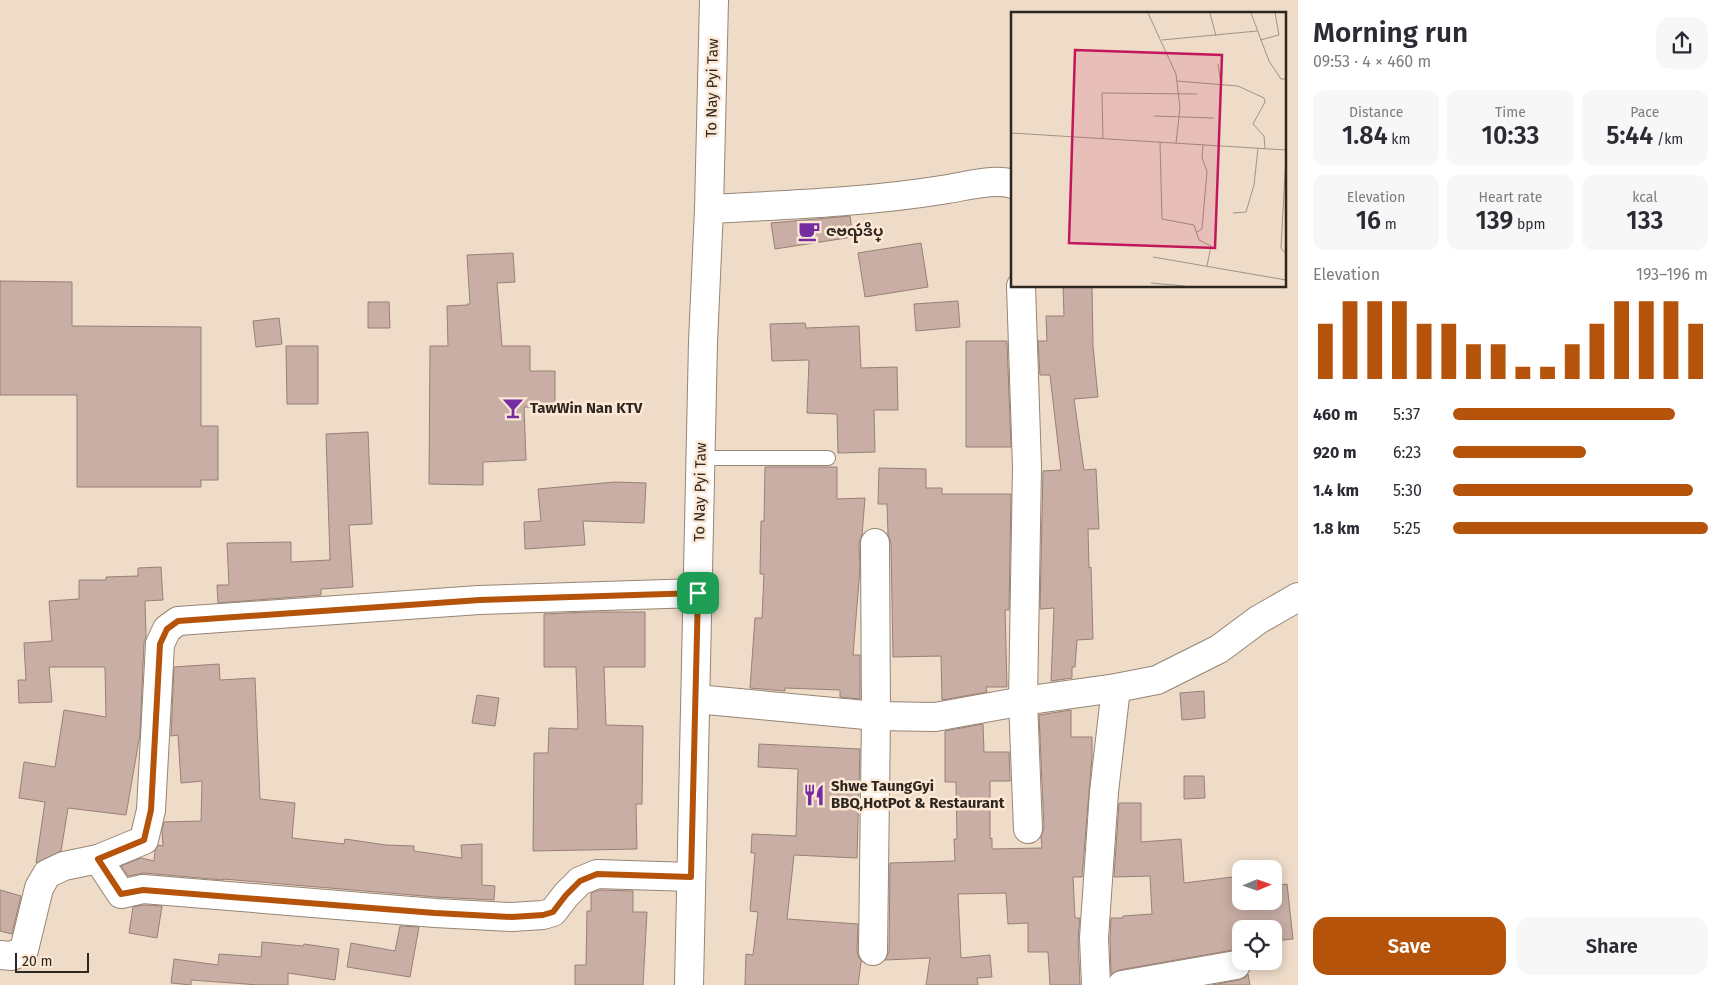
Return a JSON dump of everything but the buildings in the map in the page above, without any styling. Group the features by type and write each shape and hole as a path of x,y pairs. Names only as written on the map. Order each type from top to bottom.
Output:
{"street":[{"name":"To Nay Pyi Taw","path":"689,985 703,342 709,209 714,0"},
{"path":"709,209 833,203 984,183 1004,182 1011,184"},
{"path":"1021,288 1027,467 1023,701 1028,829"},
{"path":"873,951 876,716 875,543"},
{"path":"0,955 12,956 24,950 39,888 47,874 64,866 98,859 144,840 151,810 160,644 167,629 178,621 480,600 698,593"},
{"path":"696,699 876,716 935,717 1023,701 1116,688 1157,680 1219,649 1258,620 1298,597"},
{"path":"1096,985 1094,938 1104,792 1116,688"},
{"path":"98,859 121,894 143,890 435,913 512,917 543,915 553,912 580,881 597,874 691,877"},
{"path":"1122,985 1232,966"}],"lane":[{"path":"701,458 828,458"}],"place":[{"name":"ဇဗၺဴဒိပ္","path":"809,231"},
{"name":"TawWin Nan KTV","path":"513,408"},
{"name":"Shwe TaungGyi BBQ,HotPot & Restaurant","path":"814,795"}],"route":[{"path":"698,593 691,877 597,874 580,881 553,912 543,915 512,917 435,913 143,890 121,894 98,859 144,840 151,810 160,644 167,629 178,621 480,600 698,593"}]}
